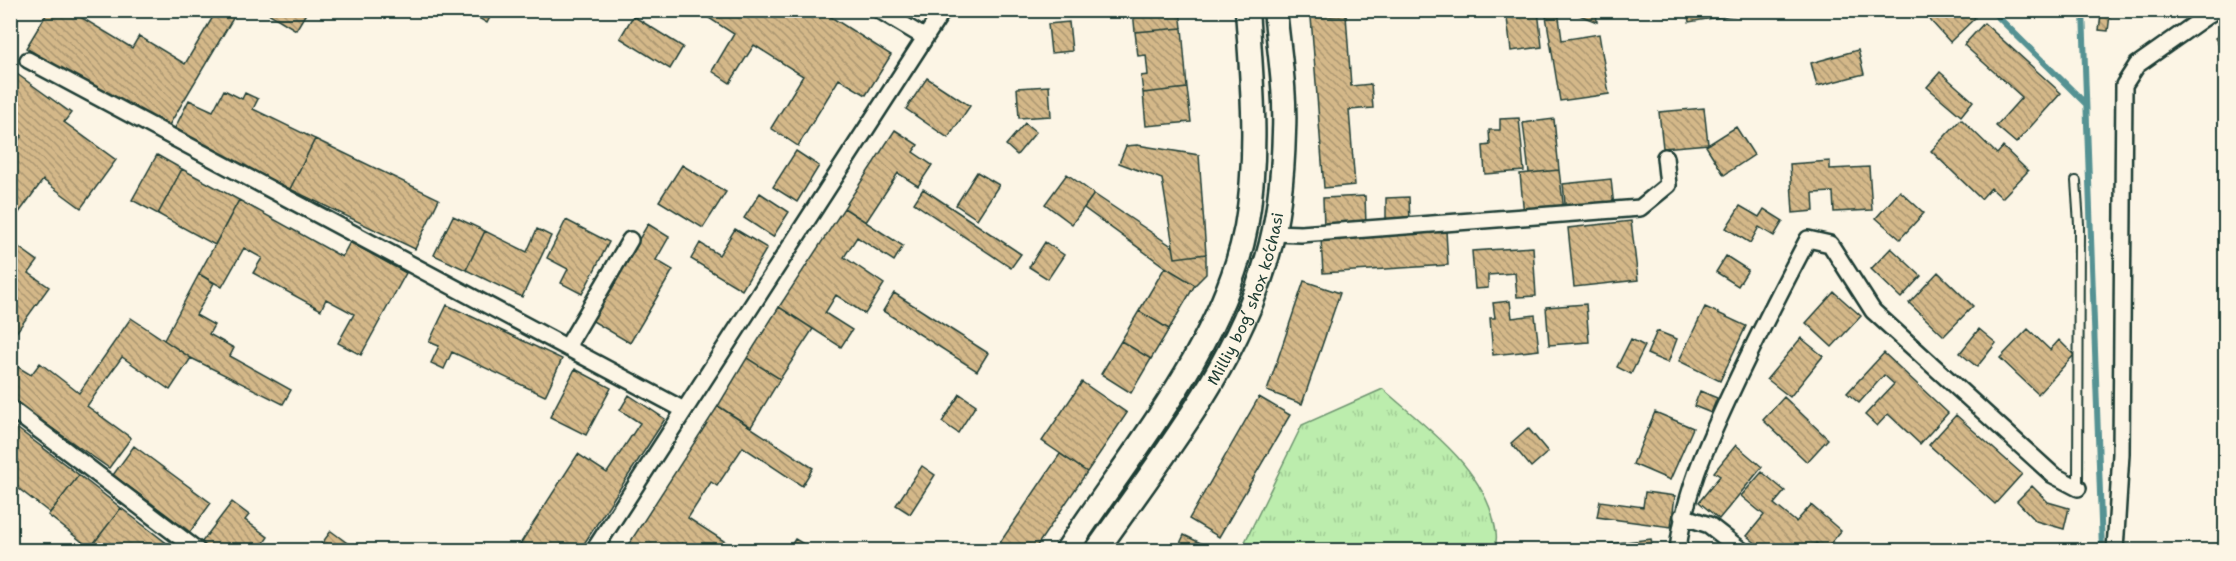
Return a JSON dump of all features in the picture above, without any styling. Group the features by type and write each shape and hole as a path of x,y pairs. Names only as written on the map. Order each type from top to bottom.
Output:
{"main road":[{"name":"Milliy bog‘ shox ko‘chasi","path":"1074,548 1194,358 1228,291 1245,228 1253,171 1253,96 1247,10"},
{"name":"Milliy bog‘ shox ko‘chasi","path":"1097,550 1220,368 1250,308 1274,233 1285,131 1275,10"}],"street":[{"path":"879,10 924,38"},
{"path":"594,550 943,10"},
{"path":"2115,550 2121,454 2124,85 2137,65 2215,10"},
{"path":"28,60 684,410"},
{"path":"1274,233 1301,234 1640,208 1668,185 1665,157"},
{"path":"1678,550 1682,516 1697,467 1741,371 1808,239 1830,244 1873,311 2053,475 2078,488"},
{"path":"567,347 630,240"},
{"path":"10,408 197,550"},
{"path":"1682,516 1709,525 1741,550"}],"lane":[{"path":"2076,181 2079,224 2078,488"}],"green space":[{"path":"1383,389 1446,445 1473,477 1492,514 1496,536 1494,550 1241,550 1302,425"}],"building":[{"path":"49,10 69,10 132,48 139,36 185,64 217,10 238,10 165,132 26,48"},
{"path":"263,10 308,10 296,30"},
{"path":"465,10 494,10 487,23"},
{"path":"702,10 820,10 891,55 866,95 839,79 798,146 771,128 803,76 754,45 730,83 712,71 734,34 701,13"},
{"path":"1133,10 1180,10 1182,28 1135,32"},
{"path":"1506,10 1538,10 1542,47 1511,51"},
{"path":"1545,10 1558,10 1562,40 1599,34 1609,94 1560,101"},
{"path":"1567,10 1596,10 1597,22"},
{"path":"1687,10 1751,10 1751,12 1689,22"},
{"path":"1921,10 1968,10 1975,18 1950,42"},
{"path":"1346,15 1351,86 1371,84 1373,108 1349,110 1355,185 1324,188 1311,17"},
{"path":"2101,15 2110,15 2108,31 2099,30"},
{"path":"633,16 683,47 670,69 620,38"},
{"path":"1069,22 1072,51 1051,53 1048,24"},
{"path":"1984,23 2061,93 2016,143 1996,126 2022,97 1964,45"},
{"path":"1182,28 1187,88 1143,93 1141,76 1148,75 1146,55 1138,56 1135,32"},
{"path":"2226,31 2226,43 2220,47 2215,38"},
{"path":"1858,50 1864,74 1817,86 1811,63"},
{"path":"10,69 71,113 64,122 116,160 81,208 43,180 10,225 10,167 17,158 10,151 22,136 10,127"},
{"path":"1940,72 1973,101 1961,116 1927,87"},
{"path":"927,78 970,106 948,138 906,109"},
{"path":"1049,86 1051,116 1019,118 1017,88"},
{"path":"1187,88 1191,122 1146,126 1143,93"},
{"path":"224,90 242,99 245,93 258,99 253,109 315,139 290,189 173,132 189,100 213,111"},
{"path":"1704,108 1708,144 1663,148 1659,112"},
{"path":"1519,118 1524,171 1485,174 1483,146 1490,145 1489,130 1500,130 1500,119"},
{"path":"1554,119 1559,170 1529,173 1523,123"},
{"path":"1961,119 1997,154 2003,147 2028,171 2002,198 1991,188 1981,199 1931,151"},
{"path":"1025,123 1036,132 1017,155 1006,145"},
{"path":"1736,127 1754,155 1724,175 1706,146"},
{"path":"895,130 918,145 913,152 932,165 918,186 898,173 866,222 844,208"},
{"path":"315,139 439,199 415,249 290,189"},
{"path":"1137,145 1199,155 1206,254 1175,258 1162,179 1119,163 1126,146"},
{"path":"796,151 819,166 797,202 773,187"},
{"path":"157,155 182,169 158,214 132,200"},
{"path":"1830,161 1830,169 1869,167 1872,210 1834,212 1833,192 1813,193 1814,211 1793,213 1790,164"},
{"path":"682,165 726,192 703,228 659,201"},
{"path":"182,169 239,200 215,245 158,214"},
{"path":"1559,170 1564,211 1524,215 1520,174"},
{"path":"977,172 999,185 977,219 956,205"},
{"path":"1067,174 1094,194 1072,224 1045,204"},
{"path":"1611,179 1614,207 1566,213 1563,184"},
{"path":"923,189 1021,254 1011,268 914,203"},
{"path":"1900,191 1924,213 1900,239 1876,218"},
{"path":"760,193 789,212 773,237 744,218"},
{"path":"1094,194 1173,247 1175,258 1206,254 1206,274 1195,285 1165,267 1084,208"},
{"path":"1365,196 1366,225 1324,227 1323,198"},
{"path":"1409,197 1410,221 1386,222 1386,198"},
{"path":"239,200 342,257 350,242 406,273 361,355 338,343 354,314 326,299 321,310 253,273 262,258 244,248 222,287 199,274"},
{"path":"1740,206 1759,217 1764,209 1783,221 1774,236 1759,227 1750,243 1726,228"},
{"path":"844,208 903,246 894,261 857,237 844,257 884,284 865,314 836,295 825,313 852,330 841,347 779,307"},
{"path":"453,216 485,231 466,270 434,255"},
{"path":"566,220 609,242 582,294 561,283 568,269 547,258"},
{"path":"1631,221 1638,280 1574,287 1568,228"},
{"path":"648,224 669,237 656,260 673,270 630,343 591,320"},
{"path":"537,229 551,236 522,297 466,270 485,231 527,252"},
{"path":"735,229 767,248 742,290 691,259 700,243 719,255"},
{"path":"1446,231 1448,265 1323,273 1321,239"},
{"path":"10,241 38,261 29,273 49,287 10,341"},
{"path":"1045,242 1064,255 1048,279 1029,267"},
{"path":"1533,247 1536,296 1517,297 1515,273 1488,275 1488,288 1475,289 1472,251"},
{"path":"1891,248 1921,276 1901,298 1871,269"},
{"path":"1726,256 1748,270 1738,286 1716,272"},
{"path":"1165,267 1195,285 1169,329 1139,311"},
{"path":"1938,272 1973,306 1944,336 1909,303"},
{"path":"199,274 214,283 196,315 214,325 209,334 234,348 230,356 291,390 283,404 191,358 164,340"},
{"path":"1304,281 1340,293 1302,404 1267,391"},
{"path":"1834,292 1861,316 1832,347 1806,323"},
{"path":"894,293 988,353 977,371 883,311"},
{"path":"1510,301 1512,318 1535,315 1539,350 1493,355 1490,318 1495,318 1493,303"},
{"path":"1586,304 1589,342 1549,345 1546,307"},
{"path":"447,305 562,359 545,396 452,352 444,369 431,363 439,346 429,342"},
{"path":"779,307 813,329 780,379 747,358"},
{"path":"1705,307 1746,326 1720,381 1679,361"},
{"path":"1139,311 1169,329 1151,359 1121,341"},
{"path":"131,318 191,358 170,390 122,357 87,406 131,438 109,468 10,399 10,362 31,375 40,363 79,393"},
{"path":"1979,329 1996,343 1977,367 1960,353"},
{"path":"2028,329 2050,350 2059,340 2074,355 2038,394 2000,358"},
{"path":"1657,331 1677,339 1668,363 1647,354"},
{"path":"1801,338 1823,356 1790,397 1767,379"},
{"path":"1631,339 1645,346 1631,374 1617,367"},
{"path":"1121,341 1151,359 1131,393 1101,374"},
{"path":"1884,353 1948,413 1920,444 1888,414 1877,426 1865,415 1894,384 1884,375 1859,403 1847,393"},
{"path":"747,358 780,379 751,427 718,406"},
{"path":"575,369 611,388 586,435 550,417"},
{"path":"1082,382 1127,413 1087,472 1042,441"},
{"path":"1700,391 1717,398 1711,413 1694,406"},
{"path":"960,394 976,405 958,433 942,422"},
{"path":"629,395 665,419 580,550 530,550 520,544 578,454 607,473 640,423 620,410"},
{"path":"1259,397 1290,415 1219,537 1189,519"},
{"path":"1784,397 1828,439 1807,462 1763,420"},
{"path":"718,406 813,468 802,486 743,447 717,486 711,482 688,518 738,550 692,550 682,543 677,550 625,550"},
{"path":"1655,412 1693,428 1670,480 1633,464"},
{"path":"1956,415 2022,474 1995,504 1929,445"},
{"path":"10,423 79,475 50,513 10,482"},
{"path":"1528,428 1548,452 1531,467 1511,443"},
{"path":"1736,445 1762,467 1719,519 1699,502 1720,476 1714,472"},
{"path":"134,446 211,503 190,532 113,475"},
{"path":"1060,454 1087,472 1034,550 995,550"},
{"path":"922,466 935,475 910,514 896,505"},
{"path":"1762,472 1785,491 1774,504 1796,522 1811,505 1841,531 1825,550 1816,543 1810,550 1764,550 1747,536 1764,515 1741,496"},
{"path":"79,475 121,508 90,548 48,515"},
{"path":"2032,486 2048,502 2069,508 2064,529 2036,521 2017,501"},
{"path":"1645,492 1675,496 1671,527 1597,517 1600,501 1643,507"},
{"path":"232,502 249,515 245,520 268,537 261,547 265,550 212,550 201,543"},
{"path":"121,508 169,545 165,550 94,550 90,548"},
{"path":"331,531 350,545 347,548 350,550 317,550"},
{"path":"1184,535 1215,550 1177,550"},
{"path":"795,539 814,550 788,550"},
{"path":"1651,539 1653,550 1610,550 1609,544"}],"waterway":[{"path":"1991,10 2086,104"},
{"path":"2083,10 2102,550"}]}
